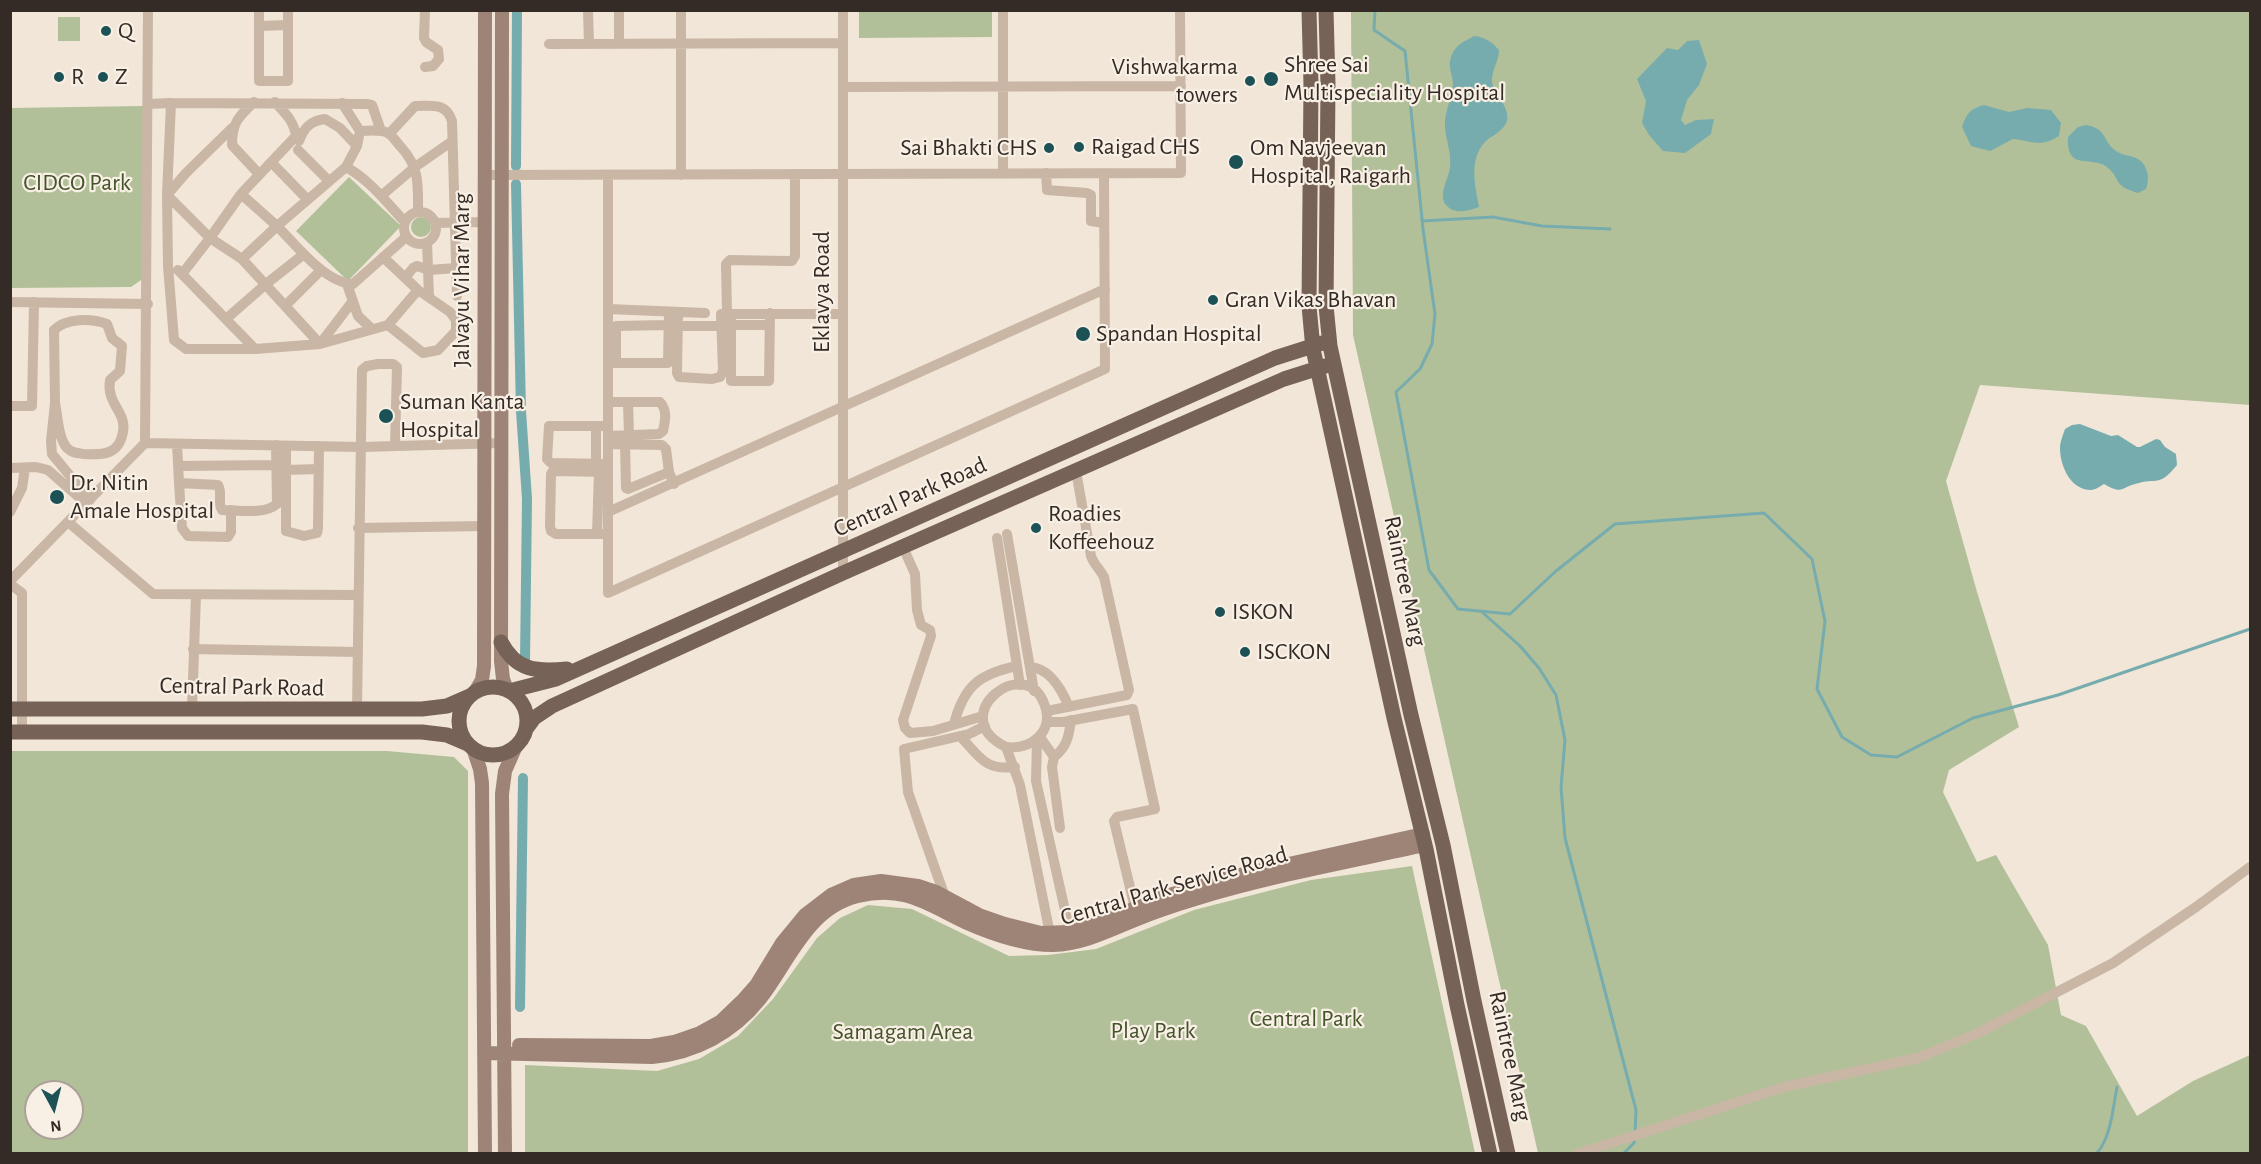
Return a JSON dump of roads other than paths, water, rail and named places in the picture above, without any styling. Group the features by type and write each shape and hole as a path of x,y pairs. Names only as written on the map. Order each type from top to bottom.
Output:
{"main road":[{"name":"Jalvayu Vihar Marg","path":"472,694 482,680 484,666 485,10"},
{"name":"Jalvayu Vihar Marg","path":"502,10 506,175 501,642 502,670 508,691"},
{"name":"Raintree Marg","path":"1309,10 1311,85 1309,295 1313,345 1394,718 1424,840 1490,1154"},
{"name":"Raintree Marg","path":"1326,10 1328,85 1326,306 1330,342 1411,715 1443,845 1508,1154"},
{"name":"Central Park Road","path":"508,691 544,683 581,668 1275,358 1313,345 1330,342"},
{"name":"Central Park Road","path":"526,729 534,718 552,706 843,573 1284,379 1334,364"},
{"path":"501,642 509,656 522,666 547,670 581,668"},
{"path":"485,1154 482,783 471,746 461,733 459,720 462,707 472,694 488,687 508,691 518,698 525,709 526,729 505,771 502,794 505,1154"},
{"name":"Central Park Road","path":"16,709 357,710 435,708 458,702 472,694"},
{"name":"Central Park Road","path":"16,732 422,732 447,735 471,746"},
{"path":"471,746 485,754 498,754 516,746"},
{"name":"Central Park Service Road","path":"1071,937 1135,908 1226,878 1424,840"},
{"name":"Central Park Service Road","path":"504,1049 652,1057 677,1054 705,1043 727,1031 752,1008 791,949 813,924 837,905 857,896 881,893 915,897 989,931 1027,942 1097,936 1167,908 1228,890 1424,840"},
{"name":"Central Park Service Road","path":"504,1049 651,1046 687,1039 712,1027 736,1008 751,992 782,942 818,904 841,890 868,882 894,882 918,886 968,910 1051,939"},
{"path":"484,1049 504,1049"}],"street":[{"path":"16,732 16,651 22,593 10,582 145,443 148,304 148,10"},
{"path":"259,10 259,81 288,81 288,10"},
{"path":"425,10 424,38 438,50 439,60 434,66 425,67"},
{"path":"588,10 590,44"},
{"path":"619,10 619,44"},
{"path":"681,10 681,175"},
{"name":"Eklavya Road","path":"843,10 843,573"},
{"path":"1003,10 1003,174"},
{"path":"485,175 1181,173 1180,10"},
{"path":"259,26 288,25"},
{"path":"549,44 843,43"},
{"path":"843,87 1181,86"},
{"path":"167,195 254,102"},
{"path":"148,104 275,102 372,105 385,132 415,167 418,212"},
{"path":"182,274 241,194 296,136 291,119 275,102"},
{"path":"171,103 167,195 168,260 174,340 186,349 255,349 320,344 388,325 418,290"},
{"path":"242,259 307,199 346,167 357,146 360,130 342,103"},
{"path":"360,130 385,132 415,106 441,106 449,112 452,121 457,296"},
{"path":"329,181 299,146 304,128 311,123 325,119 340,128 357,146"},
{"path":"232,128 232,145 258,174"},
{"path":"381,196 415,167 451,142"},
{"path":"271,162 307,199"},
{"path":"346,167 355,172 381,196 405,222"},
{"path":"1046,173 1047,190 1091,195 1091,221 1104,223"},
{"path":"722,317 673,326 616,326 608,402 608,435 603,468 603,534 608,592 1105,369 1104,173"},
{"path":"673,312 679,377 712,379 720,377 723,371 722,317 726,264 730,260 792,261 795,256 795,174"},
{"path":"608,175 608,309 612,363"},
{"path":"241,194 321,270 347,284 353,284 406,237"},
{"path":"167,195 210,238 242,259 320,344"},
{"path":"418,212 428,214 436,226 434,236 428,242 418,244 406,237 405,222 408,217 418,212"},
{"path":"436,226 485,225"},
{"path":"428,242 429,297"},
{"path":"226,319 304,254"},
{"path":"383,257 418,290 450,312 456,320 456,331 438,350 423,353 388,325"},
{"path":"168,260 255,349"},
{"path":"405,278 417,266 429,270 456,268"},
{"path":"285,306 321,270"},
{"path":"347,284 358,316 372,329"},
{"path":"608,512 1105,289"},
{"path":"10,302 148,304"},
{"path":"10,406 33,406 34,302"},
{"path":"320,344 352,302"},
{"path":"608,309 770,319 843,314"},
{"path":"722,317 731,381 769,381 770,319"},
{"path":"55,403 62,440 69,450 76,453 102,455 110,454 118,447 123,437 124,421 110,396 109,384 110,380 120,371 122,346 112,338 106,324 99,321 76,321 61,323 54,330 55,403 52,454 87,502"},
{"path":"612,363 668,363 673,326"},
{"path":"357,710 362,370 367,366 393,364 398,370 395,446"},
{"path":"608,402 660,402 663,406 666,418 663,431 659,434 627,439"},
{"path":"628,402 626,488 669,472"},
{"path":"603,468 551,463 547,459 549,426 596,426 608,435 662,445 666,449 669,472 674,484"},
{"path":"596,426 608,512 603,534"},
{"path":"145,443 362,447 502,443"},
{"path":"177,444 182,528 188,536 228,537 231,532 231,510"},
{"path":"281,446 286,531 304,536 317,533 318,528 319,446"},
{"path":"178,466 319,469"},
{"path":"10,468 36,467 48,470 87,502"},
{"path":"10,512 25,468"},
{"path":"179,483 218,485 222,510 268,510 277,504 281,468"},
{"path":"603,468 556,471 551,474 551,531 556,534 603,534"},
{"path":"1047,716 1069,707 1126,695 1129,690 1104,577 1094,565 1091,556 1076,471"},
{"path":"69,522 153,594 358,595"},
{"path":"358,528 484,526"},
{"path":"1020,685 1002,536 1034,691"},
{"path":"903,547 915,574 917,610 921,625 930,630 931,636 903,720 905,728 910,733 933,731 954,724 984,721"},
{"path":"192,708 196,595"},
{"path":"193,649 358,652"},
{"path":"954,724 957,712 970,687 983,676 1017,666"},
{"path":"1030,667 1038,668 1050,677 1069,707"},
{"path":"1038,739 1027,746 1017,748 1006,747 997,742 989,735 984,721 985,706 990,697 1007,685 1020,685 1034,691 1044,701 1047,716 1038,739 1036,781 1071,937"},
{"path":"1047,716 1071,720 1133,709 1155,808 1116,817 1114,820 1135,908"},
{"path":"1060,828 1052,767 1054,757 1062,751 1069,738 1071,720"},
{"path":"945,897 909,792 904,749 960,736 984,721"},
{"path":"960,736 990,766 1000,769 1015,767"},
{"path":"1038,739 1054,757"},
{"path":"1006,747 1015,767 1051,939"},
{"path":"1577,1154 1620,1138 1654,1130 1714,1108 1784,1087 1918,1058 1976,1034 2113,963 2250,867"}],"water":[{"path":"1474,36 1488,40 1499,50 1492,81 1505,107 1507,121 1504,127 1487,140 1477,155 1474,172 1479,207 1455,211 1448,207 1443,198 1450,161 1445,127 1453,84 1450,61 1457,47"},
{"path":"1699,40 1707,64 1699,85 1687,100 1681,120 1685,125 1696,120 1714,119 1711,134 1685,153 1663,151 1642,123 1646,101 1637,79 1667,48 1678,50 1687,41"},
{"path":"1984,105 2009,112 2027,108 2051,110 2061,123 2059,136 2041,143 2013,139 1990,151 1971,146 1962,127 1970,112"},
{"path":"2086,125 2098,129 2116,151 2135,158 2144,165 2148,181 2146,189 2138,193 2130,190 2120,184 2107,167 2075,159 2071,155 2068,148 2068,137 2078,127"},
{"path":"2080,424 2111,436 2118,435 2137,447 2156,439 2160,440 2165,447 2176,454 2177,465 2166,477 2120,490 2104,484 2093,490 2084,489 2072,481 2064,469 2060,448 2065,429"}],"waterway":[{"path":"516,166 517,10"},
{"path":"1375,10 1374,30 1405,51 1423,229 1435,314 1432,344 1420,369 1396,392 1429,570 1458,609 1510,614 1556,571 1615,524 1764,513 1812,559 1825,621 1817,689 1842,737 1871,755 1897,757 1973,718 2058,695 2250,629"},
{"path":"516,166 516,184"},
{"path":"516,184 521,411 527,499 525,661"},
{"path":"1422,221 1493,217 1542,226 1610,229"},
{"path":"1482,612 1520,646 1539,668 1556,695 1565,740 1561,787 1565,838 1636,1110 1635,1133"},
{"path":"520,1007 523,778"},
{"path":"2096,1154 2108,1131 2117,1087"},
{"path":"1623,1154 1634,1143 1634,1139"}],"place":[{"name":"Q","path":"106,31"},
{"name":"R","path":"59,77"},
{"name":"Z","path":"103,77"},
{"name":"Shree Sai Multispeciality Hospital","path":"1271,79"},
{"name":"Vishwakarma towers","path":"1250,81"},
{"name":"Raigad CHS","path":"1079,147"},
{"name":"Sai Bhakti CHS","path":"1049,148"},
{"name":"Om Navjeevan Hospital, Raigarh","path":"1236,162"},
{"name":"Gran Vikas Bhavan","path":"1213,300"},
{"name":"Spandan Hospital","path":"1083,334"},
{"name":"Suman Kanta Hospital","path":"386,416"},
{"name":"Dr. Nitin Amale Hospital","path":"57,497"},
{"name":"Roadies Koffeehouz","path":"1036,528"},
{"name":"ISKON","path":"1220,612"},
{"name":"ISCKON","path":"1245,652"}],"park label":[{"name":"CIDCO Park","path":"77,183"},
{"name":"Central Park","path":"1306,1019"},
{"name":"Play Park","path":"1153,1031"},
{"name":"Samagam Area","path":"903,1032"}]}
